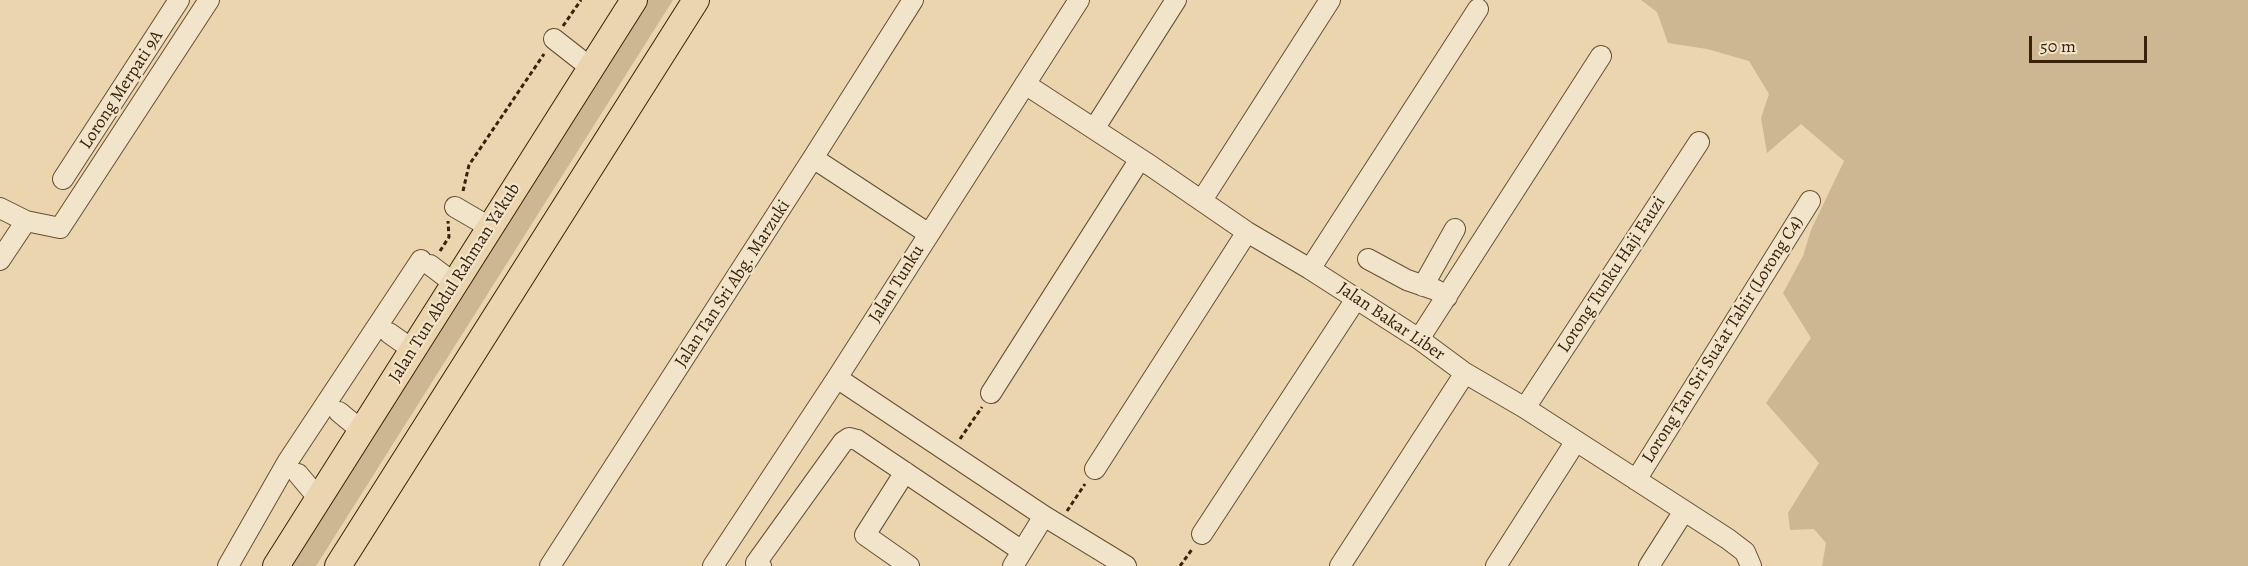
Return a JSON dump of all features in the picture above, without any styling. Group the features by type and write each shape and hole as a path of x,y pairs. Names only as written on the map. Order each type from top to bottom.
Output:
{"main road":[{"name":"Jalan Tun Abdul Rahman Ya'kub","path":"276,566 634,0"},
{"path":"338,566 696,0"}],"street":[{"name":"Lorong Merpati 9A","path":"63,179 179,0"},
{"path":"0,208 26,221 60,228 209,0"},
{"name":"Jalan Tan Sri Abg. Marzuki","path":"550,566 913,0"},
{"name":"Jalan Tunku","path":"712,566 837,378 1079,0"},
{"path":"1094,129 1176,0"},
{"path":"1202,200 1330,0"},
{"path":"1310,269 1478,9"},
{"path":"555,39 591,68"},
{"path":"1419,339 1601,56"},
{"name":"Jalan Bakar Liber","path":"1025,84 1247,232 1310,269 1419,339 1465,372 1684,511 1745,552 1751,566"},
{"name":"Lorong Tunku Haji Fauzi","path":"1525,408 1699,142"},
{"path":"813,158 928,234"},
{"path":"991,393 1140,159"},
{"name":"Lorong Tan Sri Sua'at Tahir (Lorong C4)","path":"1636,480 1810,201"},
{"path":"455,207 490,228"},
{"path":"0,260 26,221"},
{"path":"1423,286 1455,229"},
{"path":"1095,469 1247,232"},
{"path":"1368,260 1447,297"},
{"path":"228,566 288,461 426,262 454,284"},
{"path":"1202,534 1356,299"},
{"path":"389,333 413,350"},
{"path":"1340,566 1465,372"},
{"path":"837,378 1051,520 1126,566"},
{"path":"339,412 362,430"},
{"path":"727,544 758,565 843,442 849,438 857,440 905,472 1017,559 1051,520"},
{"path":"1497,566 1576,441"},
{"path":"905,472 865,535 909,566"},
{"path":"298,474 319,499"},
{"path":"1649,566 1684,511"}],"path":[{"path":"951,453 991,393"},
{"path":"1051,520 1095,469"},
{"path":"1180,566 1202,534"}],"shaded area":[{"path":"648,0 673,0 316,566 292,566"},
{"path":"1641,0 2248,0 2248,566 1822,566 1826,543 1814,529 1790,530 1788,513 1819,463 1766,403 1811,338 1783,293 1803,256 1811,230 1844,161 1801,124 1767,153 1761,118 1769,94 1749,61 1707,49 1668,43 1657,12"}]}
